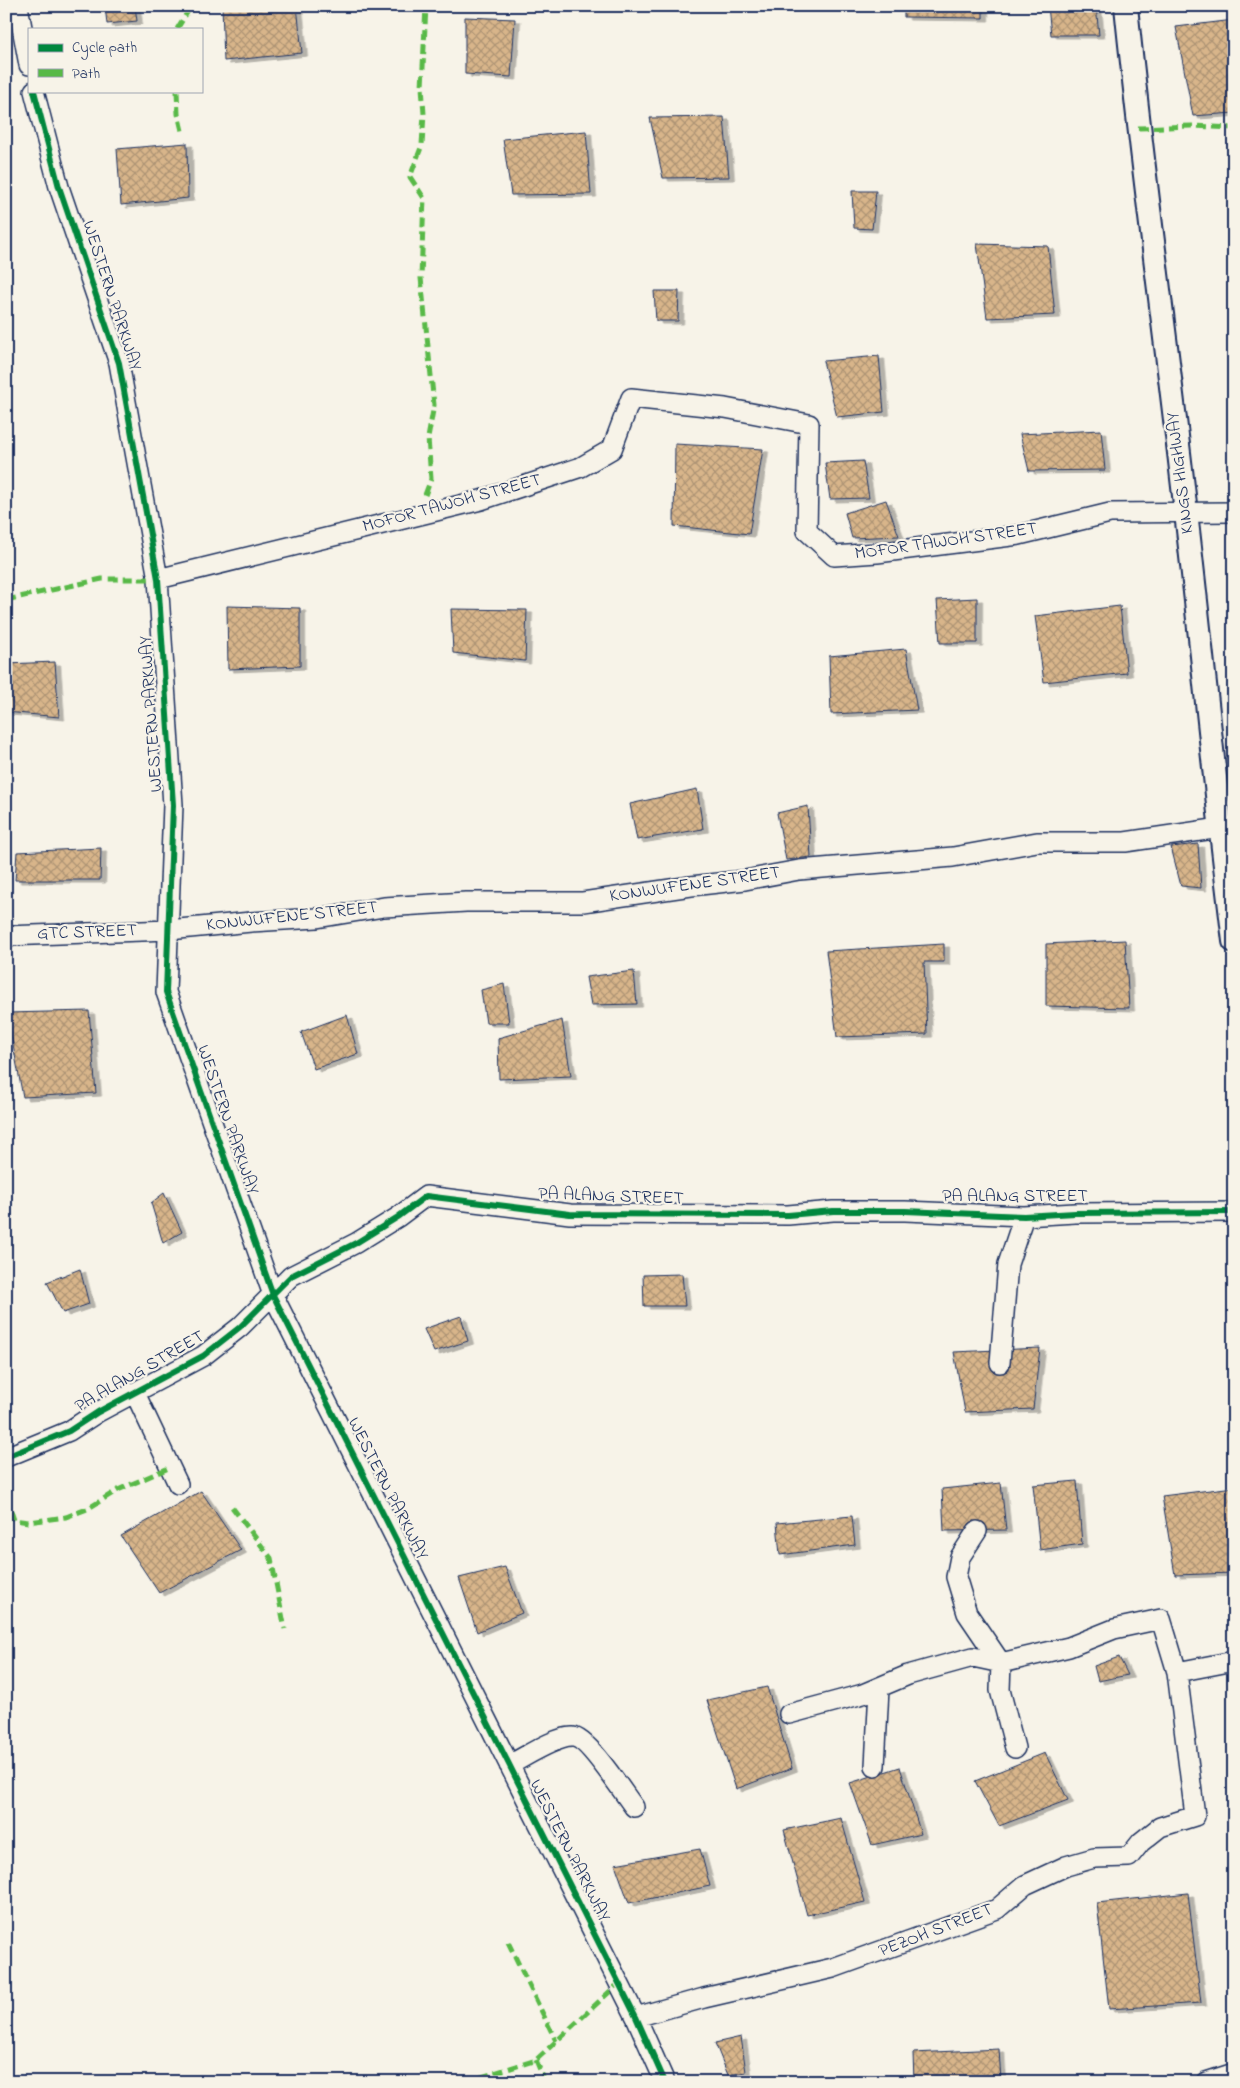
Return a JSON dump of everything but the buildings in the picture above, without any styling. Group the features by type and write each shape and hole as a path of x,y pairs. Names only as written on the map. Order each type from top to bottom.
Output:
{"street":[{"path":"18,6 28,60"},
{"name":"KINGS HIGHWAY","path":"1126,6 1138,128 1227,827 1234,941"},
{"name":"WESTERN PARKWAY","path":"34,92 59,187 119,362 158,579 173,805 166,992 273,1295 636,2017 665,2082"},
{"name":"MOFOR TAWOH STREET","path":"158,579 481,500 581,467 612,449 631,398 725,408 809,424 807,530 834,556 877,553 1019,535 1110,512 1186,513"},
{"path":"1186,513 1234,512"},
{"name":"KONWUFENE STREET","path":"169,930 317,918 393,907 492,902 583,902 745,880 799,870 954,857 1037,842 1125,842 1227,827"},
{"name":"GTC STREET","path":"6,936 169,930"},
{"name":"PA ALANG STREET","path":"6,1457 69,1431 98,1412 203,1356 240,1327 291,1276 356,1243 398,1217 426,1196 570,1214 788,1215 833,1211 905,1211 1024,1216 1075,1212 1234,1212"},
{"path":"1000,1363 1008,1264 1024,1216"},
{"path":"135,1393 178,1484"},
{"path":"978,1531 960,1557 956,1577 967,1613 1001,1663 1000,1690 1015,1748"},
{"path":"789,1714 879,1689 908,1676 973,1657 1001,1663 1069,1647 1114,1630 1161,1619 1177,1672 1234,1661"},
{"name":"PEZOH STREET","path":"636,2017 704,1998 833,1968 880,1952 997,1910 1026,1885 1066,1866 1094,1858 1129,1857 1141,1842 1160,1826 1196,1816 1177,1672"},
{"path":"875,1766 879,1689"},
{"path":"509,1765 557,1741 573,1737 591,1749 634,1807"},
{"path":"1206,2082 1234,2073"}],"marked path":[{"path":"178,28 191,6"},
{"path":"425,495 431,479 428,438 434,405 421,278 424,198 410,177 422,145 424,114 422,87 426,6"},
{"path":"177,92 178,114 183,135"},
{"path":"1138,128 1192,126 1234,128"},
{"path":"6,600 102,579 158,579"},
{"path":"6,1496 14,1520 29,1522 66,1517 87,1509 118,1490 171,1467"},
{"path":"232,1507 271,1558 285,1629"},
{"path":"508,1942 556,2041"},
{"path":"466,2082 536,2060 619,1983"},
{"path":"536,2060 545,2082"}],"cycle path":[{"path":"34,92 59,187 119,363 158,579 173,805 166,992 273,1295 636,2017 665,2082"},
{"path":"6,1457 69,1431 98,1412 203,1356 240,1327 291,1276 356,1243 398,1217 426,1196 570,1214 788,1215 833,1211 905,1211 1024,1216 1075,1213 1234,1212"}]}
